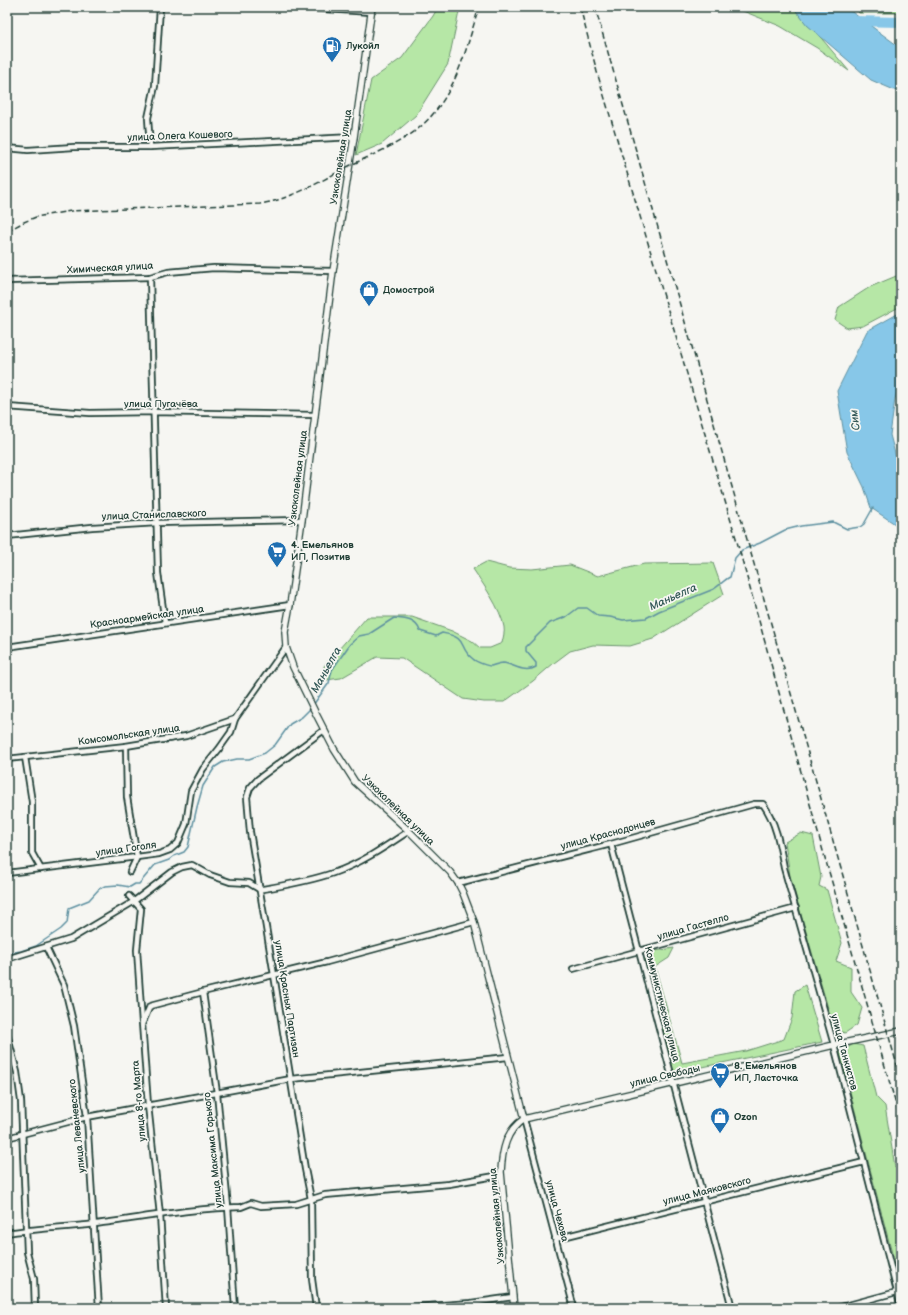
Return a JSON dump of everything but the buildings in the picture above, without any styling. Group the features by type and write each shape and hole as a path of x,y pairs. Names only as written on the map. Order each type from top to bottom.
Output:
{"street":[{"path":"150,147 148,118 155,86 160,7"},
{"path":"294,7 371,10"},
{"name":"Узкоколейная улица","path":"371,10 354,137 333,271 302,520 285,632 286,647 293,667 307,697 324,730 355,782 409,831 450,872 458,882 468,903 524,1119 518,1122 512,1129 505,1142 502,1156 501,1175 514,1308"},
{"name":"улица Олега Кошевого","path":"7,148 28,150 74,147 150,147 354,137"},
{"name":"Химическая улица","path":"7,280 150,277 168,272 214,268 333,271"},
{"path":"150,277 158,573 165,623"},
{"name":"улица Пугачёва","path":"7,407 84,412 315,415"},
{"name":"улица Станиславского","path":"7,536 92,527 157,523 302,520"},
{"name":"Красноармейская улица","path":"7,647 290,605"},
{"path":"235,719 286,647"},
{"name":"Комсомольская улица","path":"7,759 126,746 186,736 235,719"},
{"name":"улица Гоголя","path":"7,873 159,854 170,850 178,843 186,824 191,791 203,769 230,732 235,719"},
{"name":"улица Красных Партизан","path":"316,1308 312,1279 311,1199 259,889 247,807 247,797 250,788 258,778 324,730"},
{"path":"126,746 127,797 137,857 130,872"},
{"path":"25,757 32,802 32,853 41,869"},
{"name":"улица Краснодонцев","path":"458,882 611,844 754,804 763,804"},
{"name":"улица Танкистов","path":"763,804 768,810 775,829 834,1045 901,1307"},
{"path":"7,959 71,939 133,902 182,866 192,865 210,875 230,882 249,883 259,889 263,889 303,882 334,873 376,853 409,831"},
{"name":"Коммунистическая улица","path":"611,844 732,1308"},
{"name":"улица 8-го Марта","path":"129,896 141,909 138,950 142,1023 148,1105 160,1215 166,1308"},
{"name":"улица Гастелло","path":"572,969 796,908"},
{"path":"142,1023 150,1006 327,962 474,922"},
{"name":"улица Леваневского","path":"46,947 64,984 74,1026 86,1117 100,1308"},
{"name":"улица Максима Горького","path":"203,992 216,1093 228,1207 235,1308"},
{"name":"улица Свободы","path":"524,1119 834,1045 901,1031"},
{"path":"7,1034 17,1072 21,1101 27,1252 34,1279 35,1308"},
{"path":"7,1138 86,1117 291,1079 508,1057"},
{"name":"улица Чехова","path":"524,1119 574,1308"},
{"name":"улица Маяковского","path":"555,1239 864,1162"},
{"path":"7,1234 27,1230 94,1224 228,1207 240,1207 251,1204 261,1206 296,1204 325,1195 449,1184 501,1175"},
{"path":"837,1308 897,1292"},
{"path":"400,1308 471,1303 513,1297"}],"green space":[{"path":"438,7 460,7 448,64 416,115 382,144 356,155 371,80 402,58"},
{"path":"733,7 795,7 849,71 817,48 780,26"},
{"path":"854,7 901,7 901,13 859,13"},
{"path":"901,274 901,306 863,326 847,328 835,320 839,307 870,287"},
{"path":"486,562 509,568 532,569 570,565 598,576 644,564 713,563 724,594 653,639 630,646 593,645 570,651 504,702 484,702 463,699 402,658 377,657 341,678 326,680 324,666 367,617 412,617 452,631 472,641 480,648 490,648 502,643 504,629 499,612 473,569"},
{"path":"801,833 813,836 821,877 819,886 827,890 842,943 836,961 851,967 851,992 862,1008 857,1025 845,1033 834,1029 790,876 785,842"},
{"path":"674,948 669,958 655,967 682,1063 746,1051 784,1039 792,1018 795,991 805,985 822,1042 674,1073 645,963 648,952"},
{"path":"853,1044 863,1046 876,1097 885,1106 895,1167 901,1175 901,1288 840,1053"}],"water":[{"path":"793,7 845,7 901,48 901,93 871,80 807,25"},
{"path":"901,312 901,377 895,399 890,435 901,476 901,528 871,508 864,487 847,452 837,391 867,331"}],"waterway":[{"name":"Сим","path":"852,21 901,22"},
{"name":"Маньелга","path":"313,705 329,683 332,670 350,644 359,636 369,634 394,618 409,620 416,624 420,631 436,636 442,633 456,637 460,640 468,655 482,664 491,666 503,663 523,669 532,669 536,667 536,663 526,651 526,647 550,623 566,617 578,608 587,608 598,616 623,620 646,618 659,611 714,589 730,577 735,558 742,550 760,543 785,530 801,526 833,522 847,529 860,527 864,524 873,508"},
{"name":"Маньелга","path":"7,953 21,951 36,946 61,929 67,923 69,908 89,900 99,889 105,886 118,885 130,887 135,884 139,884 155,865 184,852 188,847 203,786 215,767 223,762 237,759 249,759 265,753 275,745 290,724 302,717 311,708"}],"railway":[{"path":"7,231 36,217 71,211 260,204 282,199 304,190 402,140 419,128 431,116 442,102 458,72 479,7"},
{"path":"580,7 597,72 736,538 823,851 901,1122"},
{"path":"595,7 901,1079"}],"place":[{"name":"Лукойл","path":"332,63"},
{"name":"Домострой","path":"369,307"},
{"name":"4. Емельянов ИП, Позитив","path":"277,568"},
{"name":"8. Емельянов ИП, Ласточка","path":"720,1089"},
{"name":"Ozon","path":"720,1134"}]}
